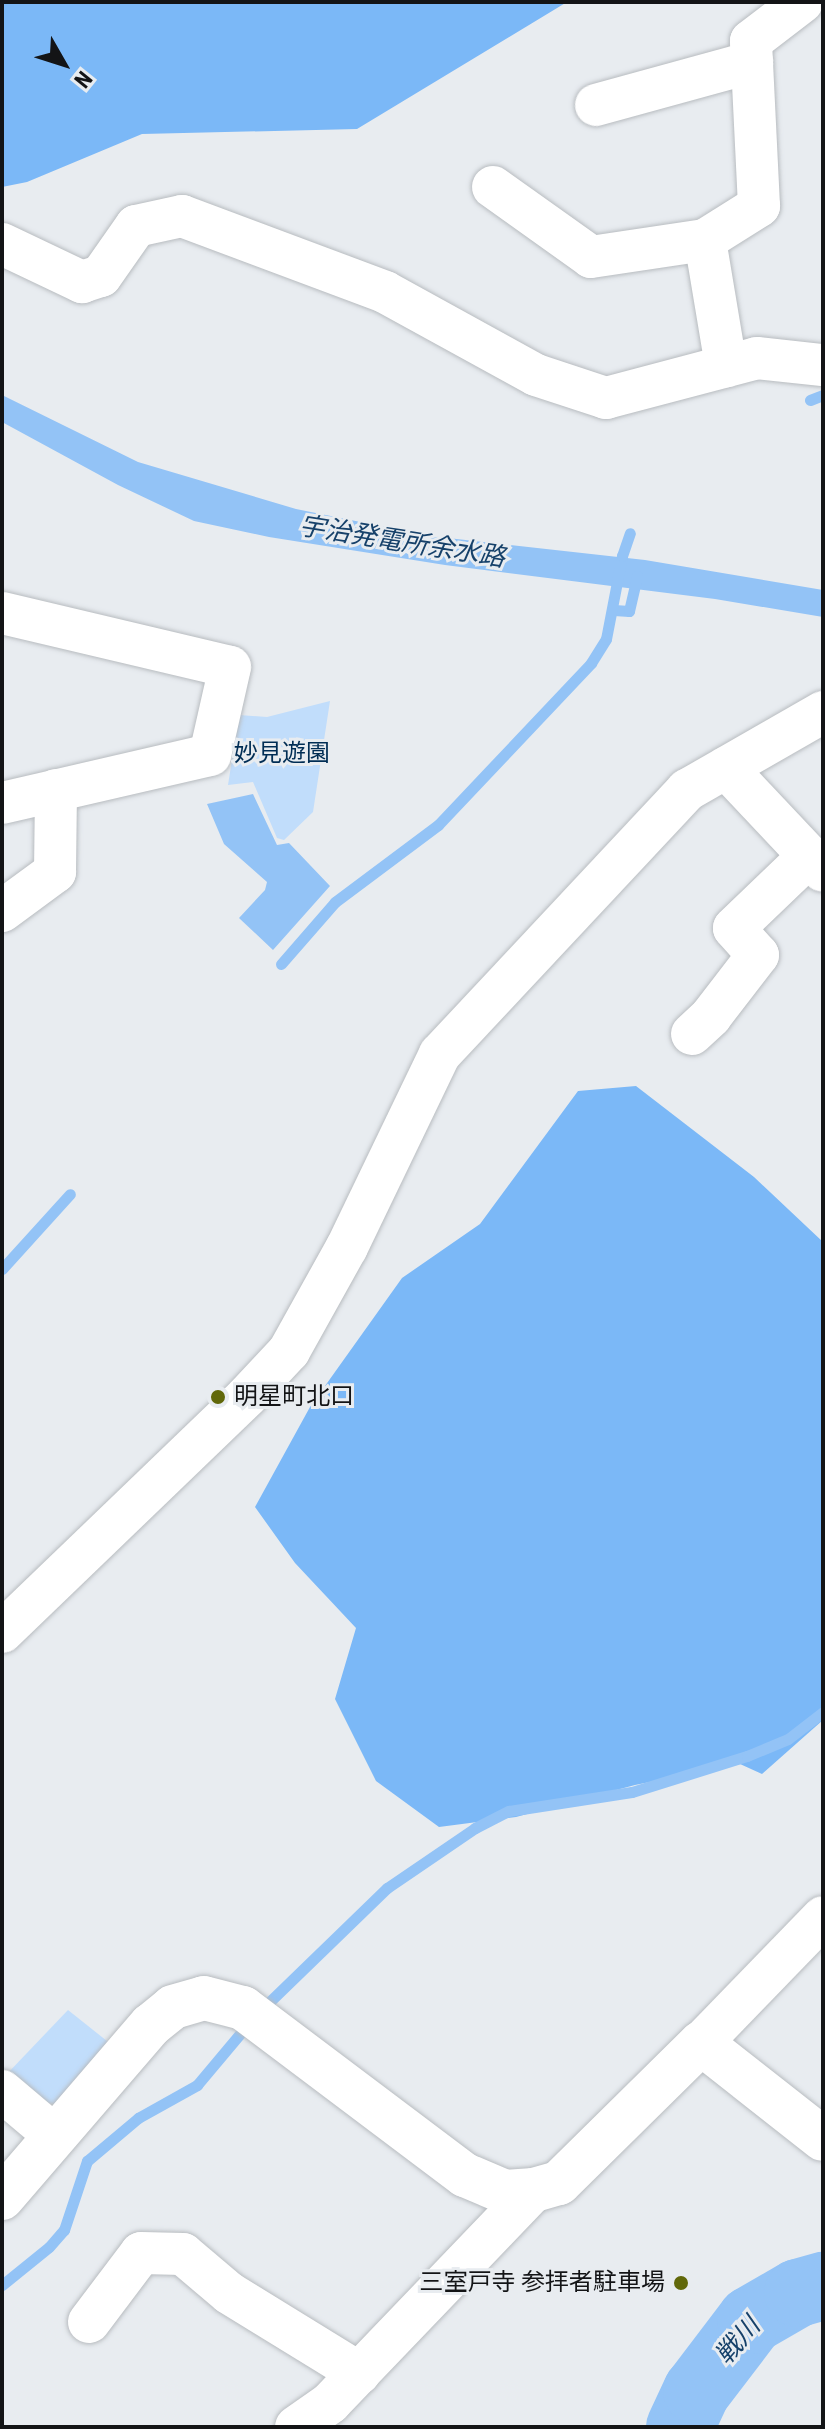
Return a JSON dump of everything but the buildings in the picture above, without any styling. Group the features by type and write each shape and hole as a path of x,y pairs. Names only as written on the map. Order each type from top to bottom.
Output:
{"street":[{"path":"493,187 591,257 705,240 759,206 751,41 802,2"},
{"path":"596,105 752,62"},
{"path":"2,244 82,282 101,276 136,226 182,216 385,292 536,375 606,398 757,358 823,365"},
{"path":"705,240 726,366"},
{"path":"2,613 230,667 210,755 2,803"},
{"path":"2,1632 246,1397 289,1351 347,1247 440,1054 687,790 823,712"},
{"path":"710,1026 758,955 734,928 816,864 726,768"},
{"path":"2,911 55,872 56,790"},
{"path":"2,2198 151,2025 173,2007 204,1998 259,2020 465,2175 505,2192 534,2190 559,2183 823,1917"},
{"path":"701,2043 823,2139"},
{"path":"2,2091 55,2136"},
{"path":"296,2427 330,2403 534,2190"},
{"path":"89,2322 141,2253 183,2254 229,2293 359,2373"}],"green space":[{"name":"妙見遊園","path":"330,701 313,812 284,840 277,838 253,782 228,785 239,715 267,717"},
{"path":"68,2010 112,2045 55,2104 33,2101 5,2076"}],"shaded area":[{"path":"2,2 567,2 357,129 142,134 27,182 2,187"},
{"path":"636,1086 754,1177 823,1242 823,1720 762,1774 740,1764 635,1785 516,1817 439,1827 376,1781 335,1699 356,1628 295,1563 255,1507 310,1407 402,1278 480,1224 578,1091"}],"water":[{"name":"宇治発電所余水路","path":"2,395 138,462 296,509 430,536 645,560 823,590 823,617 715,599 445,565 269,537 194,521 118,485 2,422"},
{"path":"253,794 277,845 289,843 330,886 273,950 239,918 265,890 267,882 224,844 207,804"}],"waterway":[{"path":"810,400 823,395"},
{"path":"281,964 335,902 438,825 591,663 606,639 622,556 630,533"},
{"path":"614,610 629,611 637,576"},
{"path":"2,1269 70,1194"},
{"path":"260,2011 387,1888 475,1828 509,1811 632,1792 747,1756 788,1739 823,1712"},
{"path":"2,2285 49,2247 64,2230 87,2161 138,2118 197,2085 249,2023"},
{"name":"戦川","path":"680,2427 697,2391 751,2320 798,2293 823,2286"}],"place":[{"name":"明星町北口","path":"218,1397"},
{"name":"三室戸寺 参拝者駐車場","path":"681,2283"}]}
